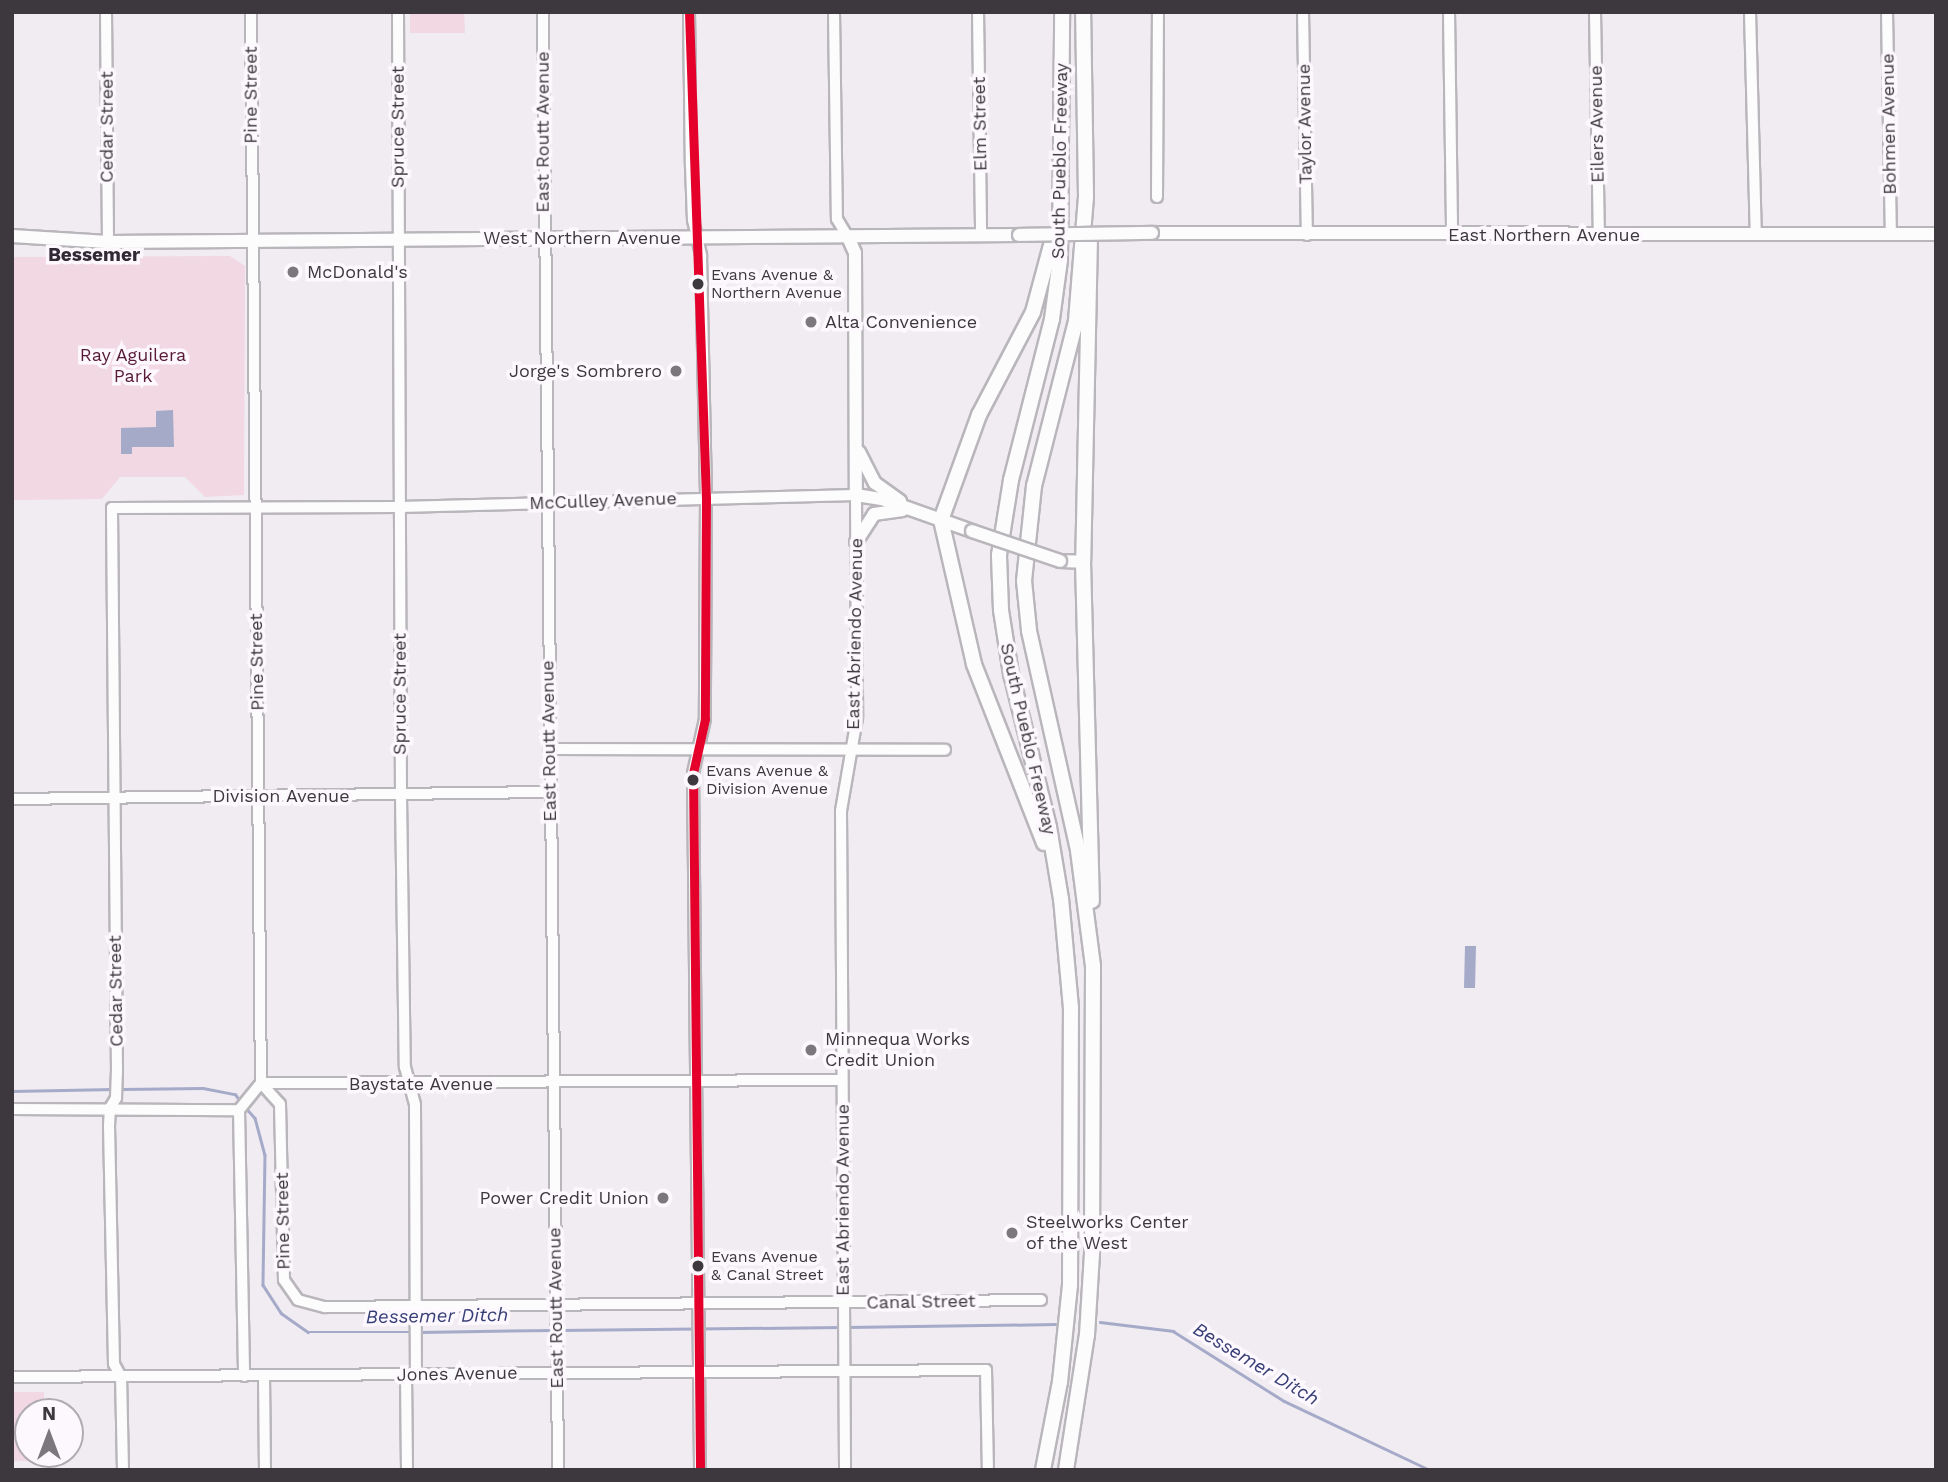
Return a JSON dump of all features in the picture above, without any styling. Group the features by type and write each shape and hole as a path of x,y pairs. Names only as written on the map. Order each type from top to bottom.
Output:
{"highway":[{"name":"South Pueblo Freeway","path":"1043,1470 1060,1382 1070,1285 1071,1008 1061,899 1049,827 1011,674 1001,610 999,555 1011,480 1052,319 1059,260 1062,12"},
{"name":"South Pueblo Freeway","path":"1066,1470 1081,1382 1092,1254 1093,965 1078,850 1029,631 1024,581 1034,486 1076,321 1086,196 1083,12"},
{"path":"1060,184 1051,251 1033,312 979,415 941,520 974,664 1033,806 1061,899"},
{"path":"1086,196 1092,261 1083,562 1093,965"}],"main road":[{"name":"West Northern Avenue","path":"12,236 108,242 1152,233"},
{"name":"East Northern Avenue","path":"1152,233 1936,234"},
{"name":"East Abriendo Avenue","path":"848,237 855,253 856,495"},
{"path":"856,443 875,483 912,510"},
{"name":"McCulley Avenue","path":"856,495 912,510 1059,561 1083,562"},
{"path":"856,542 874,514 912,510"}],"street":[{"name":"Cedar Street","path":"106,12 108,242"},
{"name":"Pine Street","path":"251,12 261,1083 280,1104 284,1280 298,1300"},
{"name":"Spruce Street","path":"398,12 401,796 405,1068 412,1084 417,1309 407,1470"},
{"name":"East Routt Avenue","path":"542,12 558,1470"},
{"path":"689,12 691,166 697,237 706,498 705,719 696,749 695,1083 700,1470"},
{"name":"East Abriendo Avenue","path":"834,12 837,219 848,237"},
{"name":"Elm Street","path":"978,12 981,235"},
{"path":"1157,197 1158,12"},
{"name":"Taylor Avenue","path":"1303,12 1307,235"},
{"path":"1449,12 1452,235"},
{"name":"Eilers Avenue","path":"1595,12 1599,235"},
{"path":"1750,12 1756,235"},
{"name":"Bohmen Avenue","path":"1887,12 1891,235"},
{"name":"East Abriendo Avenue","path":"845,1470 841,811 853,748 856,495"},
{"name":"McCulley Avenue","path":"112,508 400,507 856,495"},
{"name":"Cedar Street","path":"110,1108 116,1098 112,508"},
{"path":"549,749 945,750"},
{"name":"Division Avenue","path":"12,799 550,792"},
{"name":"Baystate Avenue","path":"261,1083 552,1084 842,1080"},
{"path":"244,1376 239,1110 261,1083"},
{"path":"110,1108 114,1364 121,1377 122,1470"},
{"path":"12,1109 239,1110"},
{"name":"Canal Street","path":"298,1300 325,1307 417,1309 1041,1300"},
{"name":"Jones Avenue","path":"12,1377 986,1370 988,1470"},
{"path":"264,1376 265,1470"}],"green space":[{"path":"410,12 464,12 465,33 410,33"},
{"name":"Ray Aguilera Park","path":"230,256 245,266 244,495 205,497 185,477 120,477 102,499 12,500 12,257"},
{"path":"12,1392 44,1392 44,1398 14,1398 12,1461"}],"water":[{"path":"173,410 174,447 132,447 132,454 121,454 121,428 156,427 156,411"},
{"path":"1465,946 1476,946 1475,988 1464,988"}],"waterway":[{"name":"Bessemer Ditch","path":"121,1089 203,1088 235,1094 242,1103"},
{"name":"Bessemer Ditch","path":"12,1091 114,1089"},
{"name":"Bessemer Ditch","path":"246,1108 255,1118 265,1155 263,1285 281,1313 308,1332 414,1332"},
{"name":"Bessemer Ditch","path":"1100,1322 1173,1331 1284,1401 1430,1470"},
{"name":"Bessemer Ditch","path":"847,1327 1055,1324"},
{"name":"Bessemer Ditch","path":"560,1330 841,1327"},
{"name":"Bessemer Ditch","path":"420,1332 554,1330"}],"transit line":[{"path":"689,12 706,498 705,719 693,773 700,1470"}],"place":[{"name":"McDonald's","path":"293,272"},
{"name":"Evans Avenue & Northern Avenue","path":"698,284"},
{"name":"Alta Convenience","path":"811,322"},
{"name":"Jorge's Sombrero","path":"676,371"},
{"name":"Evans Avenue & Division Avenue","path":"693,780"},
{"name":"Minnequa Works Credit Union","path":"811,1050"},
{"name":"Power Credit Union","path":"663,1198"},
{"name":"Steelworks Center of the West","path":"1012,1233"},
{"name":"Evans Avenue & Canal Street","path":"698,1266"}],"district":[{"name":"Bessemer","path":"94,255"}]}
